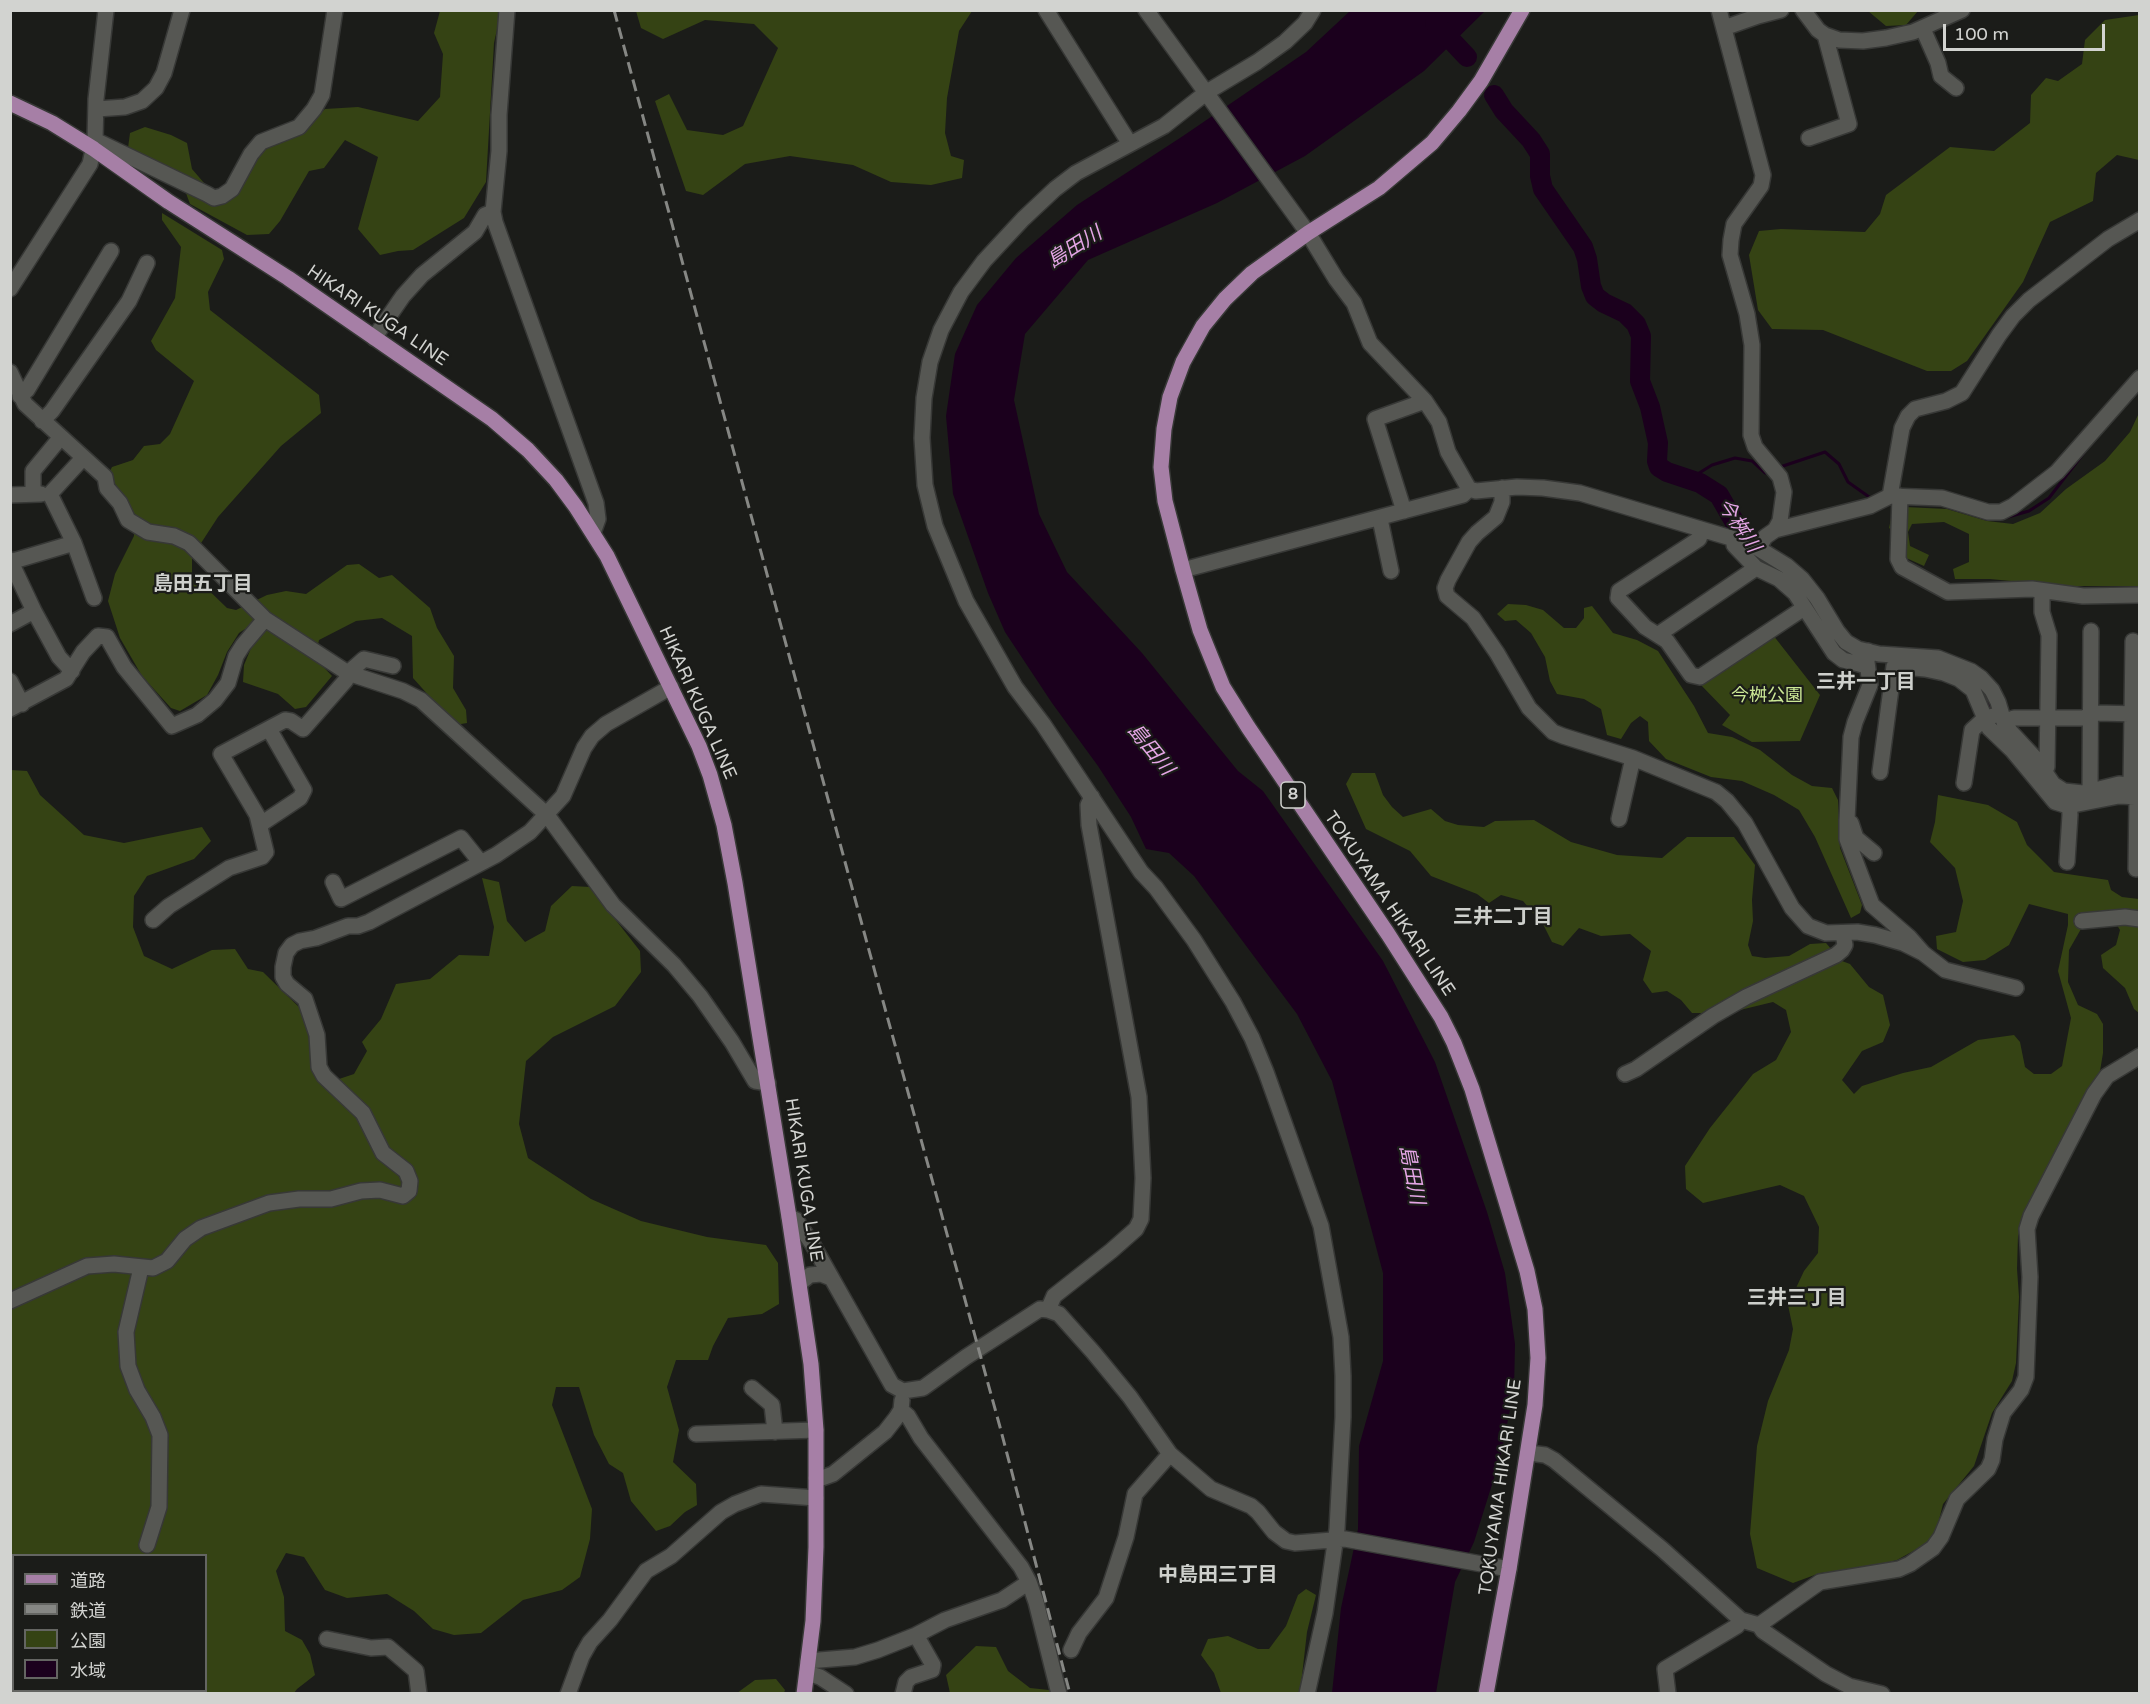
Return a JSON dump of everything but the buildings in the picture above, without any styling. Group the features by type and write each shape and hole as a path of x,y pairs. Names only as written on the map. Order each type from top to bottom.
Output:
{"main road":[{"name":"TOKUYAMA HIKARI LINE","path":"1486,1694 1529,1453 1538,1358 1535,1309 1527,1271 1472,1089 1454,1043 1421,983 1223,687 1200,630 1183,570 1165,501 1161,467 1164,429 1170,397 1183,362 1203,326 1225,299 1304,228 1379,188 1432,143 1481,81 1522,10"},
{"name":"HIKARI KUGA LINE","path":"10,103 95,144 161,197 288,278 483,412 528,450 556,480 607,556 671,687 710,775 724,825 768,1083 811,1364 816,1430 816,1498 813,1621 804,1694"}],"street":[{"path":"10,289 90,164 95,144 96,99 106,10"},
{"path":"97,109 125,107 142,101 156,88 164,73 182,10"},
{"path":"95,144 214,198 222,196 232,189 251,154 261,142 298,126 318,102 322,95 335,10"},
{"path":"507,10 493,212 596,503 598,519 593,533"},
{"path":"1046,10 1130,144"},
{"path":"1146,10 1304,228 1354,303 1370,344 1425,400 1439,422 1448,452 1468,489 1476,491 1502,488 1543,488 1580,493 1759,548 1802,579 1846,642 1868,659 1870,685 1851,737 1846,820 1847,839 1872,905 1871,917 1866,927 1850,933 1842,950 1836,956 1746,997 1625,1074"},
{"path":"1307,1694 1340,1539 1343,1417 1341,1337 1321,1226 1252,1038 1233,1002 1194,940 1156,888 1141,872 1043,724 1015,687 966,600 935,526 925,484 922,438 924,398 930,362 941,330 961,292 984,261 1055,189 1096,161 1164,126 1210,97 1285,42 1305,23 1313,10"},
{"path":"1719,10 1763,176 1761,186 1734,224 1731,255 1747,314 1752,345 1751,435 1755,447 1780,477 1784,492 1779,521 1775,530"},
{"path":"1724,28 1781,10"},
{"path":"1803,10 1818,30 1825,35 1839,40 1863,41 1923,29 1962,10"},
{"path":"1923,29 1938,63 1941,76 1956,88"},
{"path":"1809,138 1849,124 1825,35"},
{"path":"374,338 403,296 422,274 475,232 485,215 493,212"},
{"path":"2139,220 2108,239 2029,300 1999,335 1962,393 1946,401 1916,409 1908,416 1902,428 1895,496 1898,559 1902,567 1948,592 2032,589 2084,596 2139,595"},
{"path":"20,396 27,390 111,251"},
{"path":"42,421 52,411 129,301 147,263"},
{"path":"10,372 25,404 105,477 107,488 120,503 128,520 148,532 174,536 189,543 265,619 348,673 403,691 421,700 547,815 613,905 674,965 700,996 732,1041 755,1082 768,1083"},
{"path":"1759,548 1765,537 1775,530 1870,506 1895,496 1942,498 1988,512 2001,512 2013,506 2057,472 2139,378"},
{"path":"1404,511 1375,419 1425,400"},
{"path":"33,494 33,471 61,437"},
{"path":"10,495 50,494 83,458"},
{"path":"1502,488 1502,502 1496,517 1477,532 1469,542 1445,588 1447,596 1473,618 1497,653 1529,708 1553,732 1633,758 1716,792 1727,801 1745,823 1791,908 1808,926 1826,933 1850,933 1903,943 1923,953"},
{"path":"1183,570 1380,519 1463,495 1468,489"},
{"path":"50,494 74,543 94,598"},
{"path":"1380,519 1391,571"},
{"path":"1702,530 1700,539 1619,591 1618,598 1645,627 1667,641 1692,675 1700,677 1803,608"},
{"path":"1734,540 1734,545 1756,568 1779,579 1795,592 1834,654 1843,660 1938,658 1971,671 1981,678 1992,690 2003,718 2054,784 2069,799 2067,862"},
{"path":"72,670 59,657 11,561 74,543"},
{"path":"1659,634 1749,575 1756,568"},
{"path":"2042,591 2042,612 2049,635 2049,717 2047,767 2044,771"},
{"path":"10,624 34,611"},
{"path":"10,681 16,707 66,679 83,651 98,636 107,637 124,667 172,726 197,715 215,700 228,683 236,656 265,619"},
{"path":"2090,792 2091,631"},
{"path":"2133,641 2136,714 2136,869"},
{"path":"153,920 169,906 229,868 262,856 266,852 259,822 221,754 285,720 303,729 346,680 348,673 364,659 393,666"},
{"path":"1880,772 1894,666 1944,673 1973,690 1989,728 2012,750 2055,802 2119,784 2137,791"},
{"path":"1870,685 1891,687"},
{"path":"10,1301 87,1266 114,1264 153,1268 167,1261 185,1239 201,1228 269,1203 299,1199 331,1199 361,1191 380,1190 402,1196 409,1191 410,1181 406,1171 383,1153 363,1113 324,1076 319,1066 317,1035 305,999 287,984 283,977 286,953 292,945 348,926 358,926 369,922 481,863 530,832 563,796 584,748 592,736 606,724 671,687"},
{"path":"1964,783 1972,730 1984,719 2083,718 2096,713 2136,714"},
{"path":"259,822 264,822 300,798 304,790 270,729"},
{"path":"1619,819 1633,758"},
{"path":"2069,799 2119,796 2137,791"},
{"path":"1048,1310 1054,1296 1136,1229 1141,1219 1143,1178 1139,1097 1089,825 1088,805 1092,797"},
{"path":"1846,820 1851,822 1856,838 1874,853"},
{"path":"333,882 341,899 460,838 481,863"},
{"path":"1872,905 1909,937 1923,953 1945,970 2016,988"},
{"path":"2082,921 2139,918"},
{"path":"1759,1625 1820,1582 1899,1569 1933,1548 1941,1537 1957,1499 1988,1469 2004,1413 2009,1402 2021,1390 2026,1377 2030,1277 2027,1229 2031,1216 2094,1094 2107,1076 2139,1056"},
{"path":"789,1216 796,1220 892,1385 903,1391 923,1388 1040,1309 1048,1310 1059,1314 1093,1352 1130,1397 1170,1454 1211,1489 1251,1506 1286,1541 1295,1543 1340,1539 1509,1569"},
{"path":"141,1268 126,1332 128,1366 137,1390 153,1417 160,1435 159,1507 147,1545"},
{"path":"800,1283 810,1275 821,1274 831,1278"},
{"path":"752,1388 772,1405 776,1432"},
{"path":"816,1478 833,1474 885,1432 901,1410 903,1391"},
{"path":"901,1410 908,1416 921,1438 1021,1567 1029,1582 1059,1694"},
{"path":"696,1434 816,1430"},
{"path":"1529,1453 1545,1455 1554,1460 1662,1549 1741,1620 1759,1625 1763,1631 1826,1674 1849,1686 1882,1694"},
{"path":"1071,1650 1079,1633 1106,1598 1126,1537 1135,1494 1170,1454"},
{"path":"568,1694 582,1656 590,1642 610,1620 646,1571 671,1556 721,1512 735,1504 760,1494 816,1498"},
{"path":"807,1667 855,1657 916,1635 945,1620 1002,1600 1029,1582"},
{"path":"1668,1694 1665,1669 1737,1626 1741,1620"},
{"path":"903,1694 906,1682 911,1677 932,1670 933,1665 916,1635"},
{"path":"327,1639 371,1648 388,1647 416,1671 419,1694"},
{"path":"807,1667 846,1694"}],"green space":[{"path":"440,11 501,11 494,43 486,182 464,218 413,250 380,255 358,229 378,157 345,140 324,168 309,171 280,221 269,234 247,235 190,204 180,177 128,148 130,133 145,127 187,143 192,169 211,191 226,199 257,156 269,147 293,137 325,109 358,107 418,121 440,97 443,54 434,33"},
{"path":"636,11 972,11 959,31 947,98 945,133 951,156 964,160 962,178 931,185 891,182 853,165 790,156 745,164 703,195 686,191 655,101 669,94 687,130 723,135 743,126 778,48 754,24 705,20 663,39 641,28"},
{"path":"1868,11 1918,11 1906,25 1886,26"},
{"path":"2139,15 2139,160 2117,155 2096,173 2093,201 2050,222 2023,282 1967,361 1951,371 1927,371 1823,330 1772,329 1758,310 1749,255 1759,231 1781,229 1865,232 1880,214 1886,195 1950,147 1994,151 2030,123 2031,95 2046,78 2058,81 2082,64 2085,40 2105,20"},
{"path":"162,213 222,250 224,259 208,292 210,310 319,395 321,413 281,446 218,517 192,557 192,574 227,608 236,610 267,595 286,591 306,594 347,565 359,564 379,578 392,575 430,608 437,628 454,656 453,688 466,710 467,723 455,725 413,678 412,636 382,618 356,621 319,640 315,658 332,676 306,707 295,709 278,694 243,682 244,665 254,641 245,629 239,633 227,652 207,695 180,711 171,708 142,676 120,638 108,601 115,574 134,536 133,517 109,473 112,467 133,460 144,446 160,444 170,434 194,381 156,350 151,341 175,298 181,247 162,220"},
{"path":"2139,413 2139,586 2063,586 1990,579 1955,579 1953,569 1969,562 1969,534 1944,522 1912,524 1908,532 1910,546 1929,555 1924,566 1904,557 1900,536 1889,528 1892,514 1905,507 1947,509 1987,521 2013,524 2040,513 2066,489 2105,461 2130,432"},
{"path":"1508,604 1526,605 1543,610 1564,628 1576,628 1584,618 1584,608 1592,606 1613,633 1637,640 1658,651 1694,706 1708,733 1732,737 1760,750 1792,775 1812,786 1832,788 1838,800 1840,848 1862,905 1860,913 1851,918 1815,837 1799,810 1774,795 1742,781 1711,777 1666,759 1649,741 1648,722 1640,716 1631,723 1621,739 1607,735 1601,709 1584,699 1557,694 1550,681 1545,657 1531,633 1516,620 1505,621 1497,614"},
{"name":"今桝公園","path":"1773,635 1820,695 1800,741 1752,742 1722,725 1730,715 1700,684"},
{"path":"11,770 27,771 40,795 84,835 124,843 202,827 211,841 194,859 147,876 134,896 133,927 144,956 172,969 212,950 235,949 248,969 263,972 303,1011 330,1082 354,1074 367,1051 362,1042 381,1019 396,984 430,979 459,955 489,956 494,927 482,878 499,882 507,921 525,942 545,931 551,906 572,886 590,887 640,951 641,972 615,1006 553,1037 526,1061 519,1124 528,1158 591,1199 641,1221 707,1237 766,1245 778,1263 779,1304 762,1314 728,1318 708,1360 676,1360 667,1387 679,1430 673,1462 696,1484 697,1505 685,1512 670,1526 656,1531 631,1501 623,1473 609,1464 594,1435 579,1387 556,1387 552,1405 592,1509 590,1539 580,1577 562,1590 523,1600 481,1633 454,1635 433,1629 414,1611 387,1594 347,1598 325,1590 304,1557 286,1553 276,1571 284,1597 285,1631 302,1640 310,1654 315,1675 294,1693 11,1694"},
{"path":"1352,773 1375,773 1383,795 1403,817 1431,809 1445,821 1458,825 1484,827 1495,821 1534,820 1571,842 1617,855 1662,858 1687,837 1734,837 1755,865 1753,921 1748,945 1752,956 1765,958 1789,956 1810,944 1826,943 1832,950 1832,963 1842,961 1850,964 1869,987 1883,995 1890,1025 1883,1042 1862,1051 1842,1080 1854,1094 1862,1086 1931,1067 1978,1040 2014,1035 2020,1042 2025,1067 2034,1074 2051,1074 2062,1066 2071,1018 2058,971 2068,925 2068,914 2029,904 2009,945 1985,960 1963,962 1937,949 1936,936 1956,932 1963,901 1955,868 1930,842 1938,795 1988,805 2017,822 2027,845 2054,872 2108,880 2111,890 2122,897 2139,899 2139,1013 2134,1009 2125,988 2103,968 2101,955 2116,945 2120,930 2110,914 2089,915 2069,950 2068,982 2078,1005 2097,1014 2103,1024 2103,1053 2100,1071 2025,1216 2018,1236 2019,1297 2016,1363 2012,1381 1992,1413 1974,1466 1943,1504 1936,1532 1926,1544 1897,1560 1859,1570 1820,1573 1793,1583 1757,1568 1750,1534 1757,1446 1768,1401 1789,1350 1793,1329 1788,1305 1804,1271 1818,1253 1819,1227 1804,1196 1780,1185 1703,1203 1686,1189 1685,1166 1710,1128 1753,1074 1776,1060 1791,1032 1786,1010 1773,1002 1736,1011 1724,1000 1702,1013 1692,1013 1681,1000 1667,991 1652,993 1643,980 1651,951 1630,934 1601,936 1579,928 1563,946 1552,942 1544,926 1523,901 1501,895 1489,903 1477,894 1431,876 1410,851 1366,829 1346,784"},
{"path":"1306,1589 1316,1595 1307,1632 1300,1693 1221,1693 1214,1673 1201,1655 1208,1639 1228,1636 1258,1649 1269,1649 1286,1626 1298,1595"},
{"path":"976,1646 996,1647 1008,1671 1030,1688 1049,1690 1052,1693 950,1693 946,1675"},
{"path":"776,1679 785,1690 784,1693 737,1693 755,1680"}],"water":[{"name":"島田川","path":"1350,11 1485,11 1424,71 1305,156 1217,203 1088,260 1025,334 1014,400 1039,514 1067,572 1142,653 1238,771 1263,791 1383,961 1435,1062 1487,1212 1505,1273 1515,1344 1514,1390 1500,1459 1474,1542 1455,1582 1436,1693 1332,1693 1341,1608 1358,1529 1359,1446 1383,1361 1383,1273 1332,1081 1297,1014 1194,876 1169,853 1146,849 1131,817 1098,766 1052,703 1005,632 988,593 953,494 946,416 955,354 977,305 1016,258 1077,205 1306,52"}],"waterway":[{"name":"今桝川","path":"1435,23 1467,57"},
{"name":"今桝川","path":"1494,95 1504,111 1531,140 1540,154 1540,176 1543,189 1583,247 1595,296 1625,313 1636,324 1641,336 1640,381 1650,407 1658,443 1659,467 1700,483 1719,495 1753,554 1784,573 1798,587 1813,605 1829,636"},
{"path":"2001,519 2029,511 2049,498 2086,450"},
{"path":"1777,468 1825,452 1839,464 1848,482 1872,499"},
{"path":"1688,480 1712,465 1735,458 1752,461 1765,473 1768,472"},
{"name":"今桝川","path":"1959,673 1977,685 1987,696 1998,730"}],"railway":[{"path":"614,10 1000,1427 1070,1694"}],"district":[{"name":"島田五丁目","path":"203,585"},
{"name":"三井一丁目","path":"1866,683"},
{"name":"三井二丁目","path":"1503,918"},
{"name":"三井三丁目","path":"1797,1299"},
{"name":"中島田三丁目","path":"1218,1576"}]}
